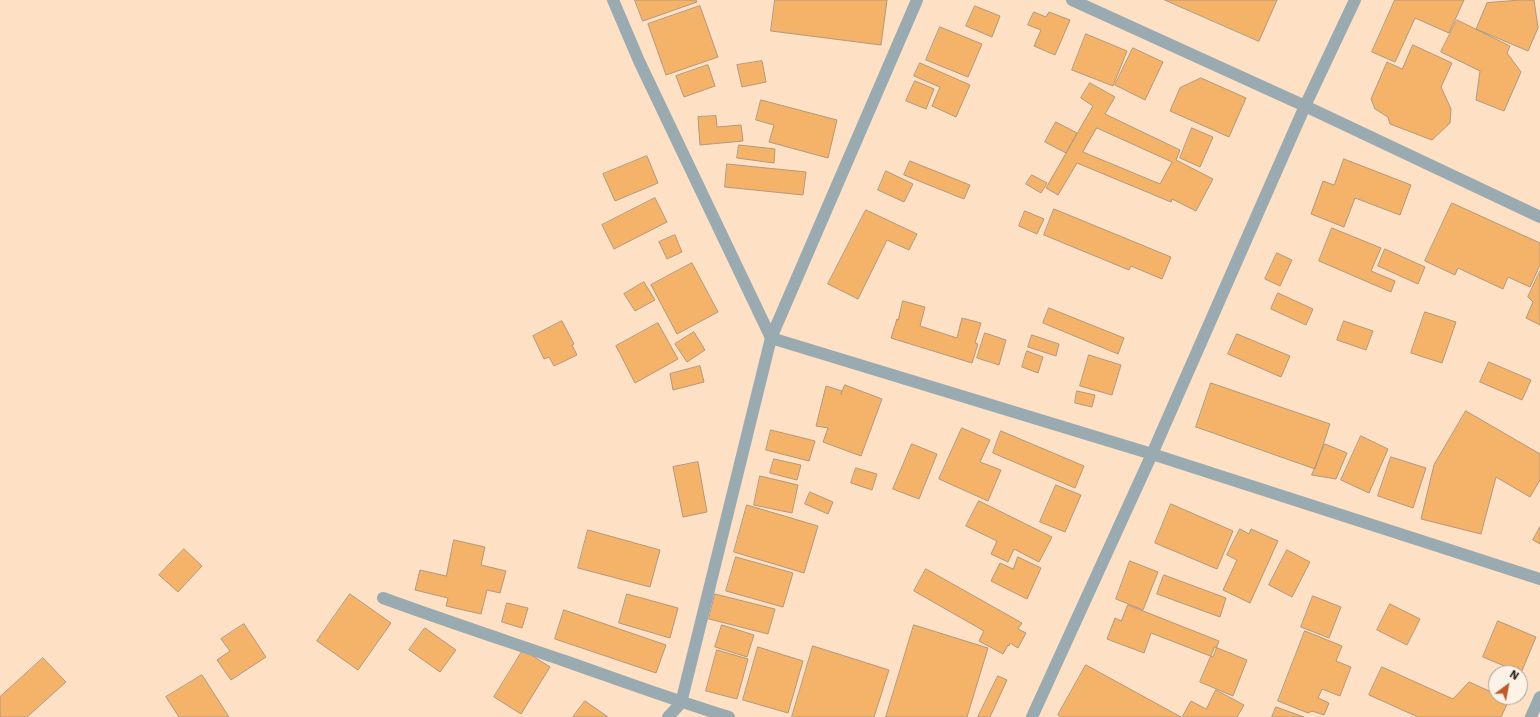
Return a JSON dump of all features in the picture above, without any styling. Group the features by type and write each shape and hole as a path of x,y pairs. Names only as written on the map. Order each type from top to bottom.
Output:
{"street":[{"path":"613,0 638,61 771,338 1152,454 1540,579"},
{"path":"668,717 681,703 771,338 917,0"},
{"path":"1072,0 1305,106 1540,217"},
{"path":"1032,717 1152,454 1305,106 1355,0"},
{"path":"383,598 452,624 564,661 681,703 729,717"},
{"path":"1531,717 1540,697"}],"building":[{"path":"635,0 696,0 697,2 643,21"},
{"path":"775,0 887,0 881,45 771,31"},
{"path":"1165,0 1277,0 1259,41"},
{"path":"1395,0 1464,0 1449,33 1415,18 1395,62 1372,52"},
{"path":"1534,0 1538,28 1528,51 1476,29 1487,3"},
{"path":"700,6 718,57 666,75 648,24"},
{"path":"975,6 1000,16 992,37 966,26"},
{"path":"1034,12 1046,17 1049,12 1070,20 1055,55 1034,46 1041,30 1028,25"},
{"path":"1457,20 1510,46 1507,53 1521,72 1504,111 1476,100 1480,71 1441,52"},
{"path":"940,27 982,44 968,77 926,60"},
{"path":"1086,34 1127,51 1113,86 1072,70"},
{"path":"1413,45 1452,63 1441,87 1451,109 1450,123 1432,140 1390,124 1388,117 1375,109 1371,99 1387,62 1402,69"},
{"path":"1133,48 1163,62 1145,100 1115,85"},
{"path":"762,61 766,82 742,87 737,65"},
{"path":"920,63 970,85 956,117 932,106 940,87 914,76"},
{"path":"708,65 715,86 684,97 676,76"},
{"path":"1201,78 1246,98 1229,137 1170,111 1180,88"},
{"path":"915,81 934,89 926,109 906,101"},
{"path":"1090,83 1115,97 1105,114 1180,150 1176,160 1213,179 1196,211 1172,199 1171,202 1077,163 1058,195 1046,188 1093,106 1081,98","holes":["1097,128 1172,162 1160,184 1083,152"]},
{"path":"761,100 837,120 828,158 769,142 774,125 756,120"},
{"path":"716,116 717,127 741,125 743,141 700,145 698,117"},
{"path":"1056,122 1077,133 1066,153 1045,142"},
{"path":"1192,128 1213,137 1200,167 1180,158"},
{"path":"739,145 775,149 774,163 737,158"},
{"path":"647,156 658,183 615,201 603,174"},
{"path":"1344,159 1411,185 1400,215 1355,198 1344,227 1311,214 1323,181 1334,185"},
{"path":"910,161 970,185 964,199 904,175"},
{"path":"727,164 806,172 803,195 725,187"},
{"path":"886,171 913,184 904,202 878,190"},
{"path":"1032,175 1047,183 1041,193 1026,184"},
{"path":"655,198 667,222 614,249 602,225"},
{"path":"1452,203 1540,243 1540,265 1530,287 1508,277 1503,289 1458,268 1455,275 1425,261"},
{"path":"1054,209 1171,257 1162,279 1131,266 1129,270 1044,235"},
{"path":"866,210 917,234 909,250 887,240 858,299 828,284"},
{"path":"1025,211 1044,219 1037,234 1019,226"},
{"path":"1332,228 1381,248 1371,271 1395,281 1391,292 1319,261"},
{"path":"675,235 682,252 667,259 659,242"},
{"path":"1385,249 1425,267 1418,284 1378,266"},
{"path":"1277,253 1292,260 1280,286 1265,279"},
{"path":"692,263 718,312 677,334 651,285"},
{"path":"1540,271 1540,325 1526,318 1533,302 1528,297"},
{"path":"644,282 655,300 635,311 624,294"},
{"path":"1278,293 1313,309 1306,325 1271,309"},
{"path":"903,301 925,307 920,326 957,338 962,318 981,323 975,343 978,344 972,363 891,338"},
{"path":"1049,308 1124,338 1118,354 1043,323"},
{"path":"1425,312 1456,322 1442,363 1411,353"},
{"path":"562,321 574,344 572,345 577,355 554,366 549,357 544,359 533,336"},
{"path":"1344,321 1373,331 1366,350 1337,340"},
{"path":"658,323 678,359 635,383 616,346"},
{"path":"694,332 705,350 687,362 675,344"},
{"path":"985,333 1006,340 999,365 977,358"},
{"path":"1237,334 1290,356 1281,377 1228,354"},
{"path":"1032,335 1059,344 1056,356 1028,347"},
{"path":"1027,351 1043,357 1038,373 1022,367"},
{"path":"1089,355 1121,365 1112,395 1080,386"},
{"path":"1489,362 1531,380 1522,400 1480,382"},
{"path":"700,366 704,382 673,390 670,374"},
{"path":"1211,383 1330,424 1315,469 1196,427"},
{"path":"845,385 882,399 861,456 823,442 828,428 816,426 826,386 842,391 841,394"},
{"path":"1077,391 1095,395 1092,407 1075,403"},
{"path":"1466,411 1540,454 1540,480 1530,497 1496,477 1481,534 1421,519 1434,465"},
{"path":"962,428 990,440 980,462 1001,470 988,501 939,479"},
{"path":"771,430 815,441 809,461 766,450"},
{"path":"1001,431 1084,466 1075,488 993,453"},
{"path":"1361,436 1388,449 1369,493 1341,480"},
{"path":"912,444 937,454 919,499 893,489"},
{"path":"1325,444 1347,453 1336,479 1312,475"},
{"path":"1391,457 1426,468 1413,508 1378,496"},
{"path":"774,459 801,465 797,480 770,473"},
{"path":"698,462 707,512 683,517 673,467"},
{"path":"856,468 877,474 872,490 851,483"},
{"path":"760,476 798,485 792,513 754,505"},
{"path":"1056,485 1081,495 1065,532 1040,522"},
{"path":"810,492 833,502 828,514 805,504"},
{"path":"979,501 1052,537 1039,562 1014,549 1008,562 991,554 997,541 966,526"},
{"path":"1171,504 1233,531 1217,569 1155,543"},
{"path":"747,505 818,526 804,573 734,552"},
{"path":"1540,527 1540,544 1533,540"},
{"path":"1240,529 1249,534 1251,529 1278,541 1250,603 1223,590 1237,560 1227,555"},
{"path":"588,530 660,550 650,587 578,568"},
{"path":"454,540 485,547 481,565 506,571 500,593 487,590 481,614 446,606 448,598 415,590 420,570 446,576"},
{"path":"184,549 202,566 178,592 159,575"},
{"path":"1287,550 1310,562 1292,597 1269,585"},
{"path":"736,557 793,573 783,607 726,591"},
{"path":"1018,557 1041,568 1027,599 991,581 1000,563 1013,569"},
{"path":"1130,561 1158,572 1143,610 1116,599"},
{"path":"926,569 1022,623 1018,629 1026,633 1018,648 1010,643 1003,654 979,641 984,631 914,591"},
{"path":"1164,575 1226,598 1220,617 1157,594"},
{"path":"350,594 391,623 358,670 317,641"},
{"path":"627,594 678,608 670,638 619,623"},
{"path":"715,594 775,609 768,634 709,619"},
{"path":"1313,596 1341,607 1329,638 1301,627"},
{"path":"507,603 528,608 522,628 502,622"},
{"path":"1390,604 1420,619 1407,645 1377,630"},
{"path":"1128,605 1219,641 1213,657 1151,633 1144,653 1107,639 1115,618 1121,621"},
{"path":"564,610 666,645 656,673 555,639"},
{"path":"1498,621 1536,637 1524,665 1502,665 1483,657"},
{"path":"244,624 266,657 231,680 217,660 230,651 221,639"},
{"path":"722,625 754,635 747,657 715,647"},
{"path":"914,625 988,648 967,717 886,717"},
{"path":"425,628 456,650 440,672 409,650"},
{"path":"1305,631 1342,646 1336,661 1351,667 1340,696 1322,689 1318,698 1329,703 1324,715 1312,711 1308,713 1278,701"},
{"path":"813,646 889,670 874,717 792,717"},
{"path":"758,647 803,661 788,713 743,700"},
{"path":"1215,647 1247,660 1233,696 1200,682"},
{"path":"523,650 550,667 521,714 494,697"},
{"path":"717,650 748,659 737,699 706,691"},
{"path":"43,658 66,682 27,717 0,717 0,697"},
{"path":"1086,665 1181,717 1061,717 1058,715"},
{"path":"1382,667 1453,699 1469,682 1488,690 1488,705 1507,705 1501,717 1418,717 1369,695"},
{"path":"202,675 229,717 179,717 166,697"},
{"path":"998,676 1007,680 990,717 978,717"},
{"path":"1216,690 1244,705 1237,717 1182,717 1191,701 1206,709"},
{"path":"585,701 608,717 573,717"},
{"path":"1276,707 1304,717 1272,717"}]}
